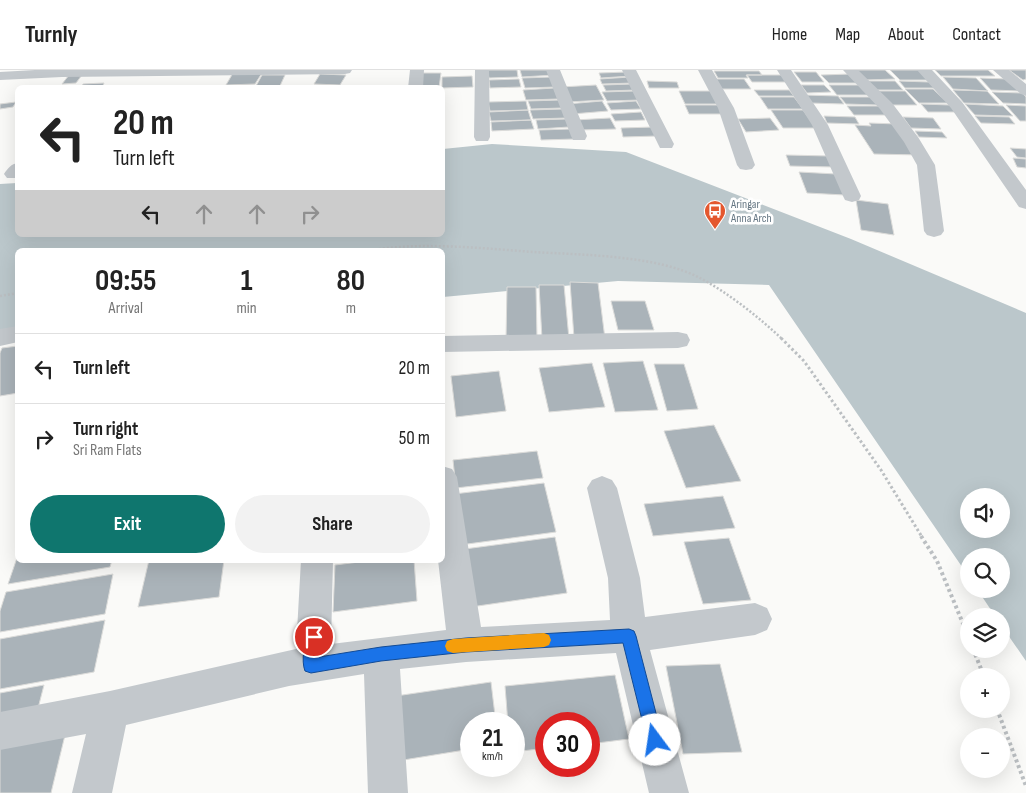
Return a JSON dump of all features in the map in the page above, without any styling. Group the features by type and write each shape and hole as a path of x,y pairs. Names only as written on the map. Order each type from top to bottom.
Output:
{"street":[{"path":"0,76 63,71 87,73 123,71 140,73 345,70"},
{"path":"347,85 354,70"},
{"path":"415,85 417,70"},
{"path":"482,70 482,137"},
{"path":"553,70 580,136"},
{"path":"629,70 666,144"},
{"path":"705,70 726,108 746,165"},
{"path":"784,70 820,126 852,196"},
{"path":"850,70 886,106 912,141 926,165 934,231"},
{"path":"924,70 957,105 1026,203"},
{"path":"1000,70 1026,92"},
{"path":"283,85 289,71"},
{"path":"209,85 218,72"},
{"path":"79,85 87,73"},
{"path":"133,85 140,73"},
{"path":"0,338 15,334"},
{"path":"445,344 678,340"},
{"path":"602,488 624,578 629,636 669,793"},
{"path":"445,498 466,645"},
{"path":"311,666 317,563"},
{"path":"0,731 110,710 289,668 381,654 466,645 629,636 755,619"},
{"path":"381,654 388,793"},
{"path":"92,793 110,710"}],"path":[{"path":"385,248 476,248 585,255 653,262 700,278 762,320 804,361 881,470 937,560 960,616"},
{"path":"0,296 15,294"},
{"path":"1001,718 1026,786"}],"shaded area":[{"path":"492,144 626,152 851,239 1026,313 1026,661 1010,638 1010,608 990,608 983,598 1010,598 1010,548 960,548 960,564 769,285 618,281 445,297 445,248 15,248 15,335 0,337 0,184 15,183 15,237 445,237 445,149"}],"building":[{"path":"487,70 517,70 518,77 489,78"},
{"path":"520,70 552,70 554,75 522,77"},
{"path":"856,70 885,70 895,79 865,80"},
{"path":"890,70 918,70 929,80 900,80"},
{"path":"935,70 988,70 995,76 941,76"},
{"path":"1009,70 1026,70 1026,79 1023,80"},
{"path":"714,71 759,71 762,75 746,75 748,78 718,78"},
{"path":"628,72 631,76 601,78 599,73"},
{"path":"794,72 816,72 824,82 802,82"},
{"path":"233,73 262,73 255,84 226,85"},
{"path":"419,73 441,73 439,85 417,85"},
{"path":"320,74 346,75 340,85 314,84"},
{"path":"851,74 859,83 829,83 821,75"},
{"path":"69,75 82,75 76,83 62,84"},
{"path":"262,75 285,75 280,85 257,85"},
{"path":"747,75 782,75 787,82 752,82"},
{"path":"472,76 473,87 445,88 445,85 442,85 442,77"},
{"path":"552,77 556,87 525,88 522,78"},
{"path":"630,77 633,83 602,84 600,79"},
{"path":"943,77 976,78 988,91 953,89"},
{"path":"980,78 1008,79 1020,91 991,90"},
{"path":"519,79 521,87 490,88 489,80"},
{"path":"715,79 744,79 751,89 721,89"},
{"path":"647,81 677,82 679,88 649,88"},
{"path":"868,81 895,81 903,90 875,90"},
{"path":"899,81 929,82 935,88 905,88"},
{"path":"104,83 103,85 83,84"},
{"path":"633,84 636,90 606,91 603,85"},
{"path":"596,85 604,100 568,102 561,87"},
{"path":"801,85 824,85 831,92 807,93"},
{"path":"829,85 861,85 869,95 837,95"},
{"path":"554,88 558,99 526,100 523,90"},
{"path":"905,89 933,89 948,103 919,103"},
{"path":"754,90 789,90 794,96 759,96"},
{"path":"953,90 987,91 999,104 964,103"},
{"path":"635,91 640,100 607,101 602,92"},
{"path":"679,91 714,91 721,104 685,104"},
{"path":"877,91 905,91 917,105 888,105"},
{"path":"992,92 1022,93 1026,97 1026,104 1003,103"},
{"path":"804,95 838,96 844,104 810,103"},
{"path":"760,97 794,97 803,109 768,109"},
{"path":"840,97 873,97 879,105 846,104"},
{"path":"560,100 562,108 531,109 528,101"},
{"path":"526,101 528,110 490,111 488,102"},
{"path":"602,101 608,111 572,114 567,104"},
{"path":"636,101 641,109 611,110 607,103"},
{"path":"15,102 13,107 0,109 0,104"},
{"path":"921,104 950,105 958,112 928,112"},
{"path":"965,104 1003,106 1013,116 975,115"},
{"path":"685,105 719,105 724,114 689,114"},
{"path":"1006,105 1026,106 1026,121 1020,121"},
{"path":"847,106 881,106 888,115 854,115"},
{"path":"563,109 566,118 533,119 530,110"},
{"path":"528,110 531,120 491,121 489,112"},
{"path":"771,110 803,110 816,128 783,128"},
{"path":"641,112 645,120 615,121 611,114"},
{"path":"824,116 855,117 859,124 827,123"},
{"path":"975,116 1009,117 1015,124 981,123"},
{"path":"903,117 933,118 941,129 911,128"},
{"path":"610,118 616,129 579,130 575,120"},
{"path":"770,118 779,130 746,132 738,119"},
{"path":"566,119 569,127 538,129 536,120"},
{"path":"531,120 534,129 492,131 491,122"},
{"path":"869,123 897,124 920,155 874,154 855,125 871,126"},
{"path":"654,127 657,136 623,137 621,128"},
{"path":"571,129 575,139 541,140 539,130"},
{"path":"915,131 942,132 947,138 919,137"},
{"path":"1010,148 1026,149 1026,158 1017,157"},
{"path":"786,155 829,156 834,167 790,166"},
{"path":"1013,158 1026,159 1026,168 1017,167"},
{"path":"799,172 836,174 845,195 807,193"},
{"path":"856,200 888,204 894,235 861,230"},
{"path":"570,282 598,283 605,339 574,338"},
{"path":"539,285 564,285 569,339 542,339"},
{"path":"507,287 536,287 537,339 506,339"},
{"path":"611,301 645,301 654,330 618,330"},
{"path":"15,346 15,394 0,396 0,353 2,348"},
{"path":"643,361 658,410 615,412 603,363"},
{"path":"592,363 605,407 549,412 539,368"},
{"path":"654,364 684,364 698,409 667,411"},
{"path":"499,371 506,411 456,417 451,376"},
{"path":"714,425 741,481 686,488 664,431"},
{"path":"537,451 543,478 456,488 453,460"},
{"path":"544,483 556,532 460,545 454,494"},
{"path":"723,496 735,528 653,536 644,504"},
{"path":"555,537 567,593 464,608 457,550"},
{"path":"729,538 751,600 703,604 684,542"},
{"path":"15,563 111,563 110,567 8,584"},
{"path":"148,563 224,563 219,597 138,607"},
{"path":"351,563 414,563 417,601 333,612 335,565"},
{"path":"113,574 105,614 0,632 0,611 6,592"},
{"path":"105,620 94,672 0,689 0,639"},
{"path":"720,664 742,752 683,754 666,666"},
{"path":"615,675 629,739 600,743 600,712 535,712 535,749 525,751 525,712 507,712 505,686"},
{"path":"491,682 495,712 460,712 460,751 391,762 389,697"},
{"path":"44,685 36,716 0,723 0,693"},
{"path":"66,731 51,793 0,793 0,743"}],"slow traffic":[{"path":"453,646 544,640"}],"place":[{"name":"Aringar Anna Arch","path":"715,230"}],"route":[{"path":"314,637 311,666 381,654 466,645 629,636 655,740"}]}
